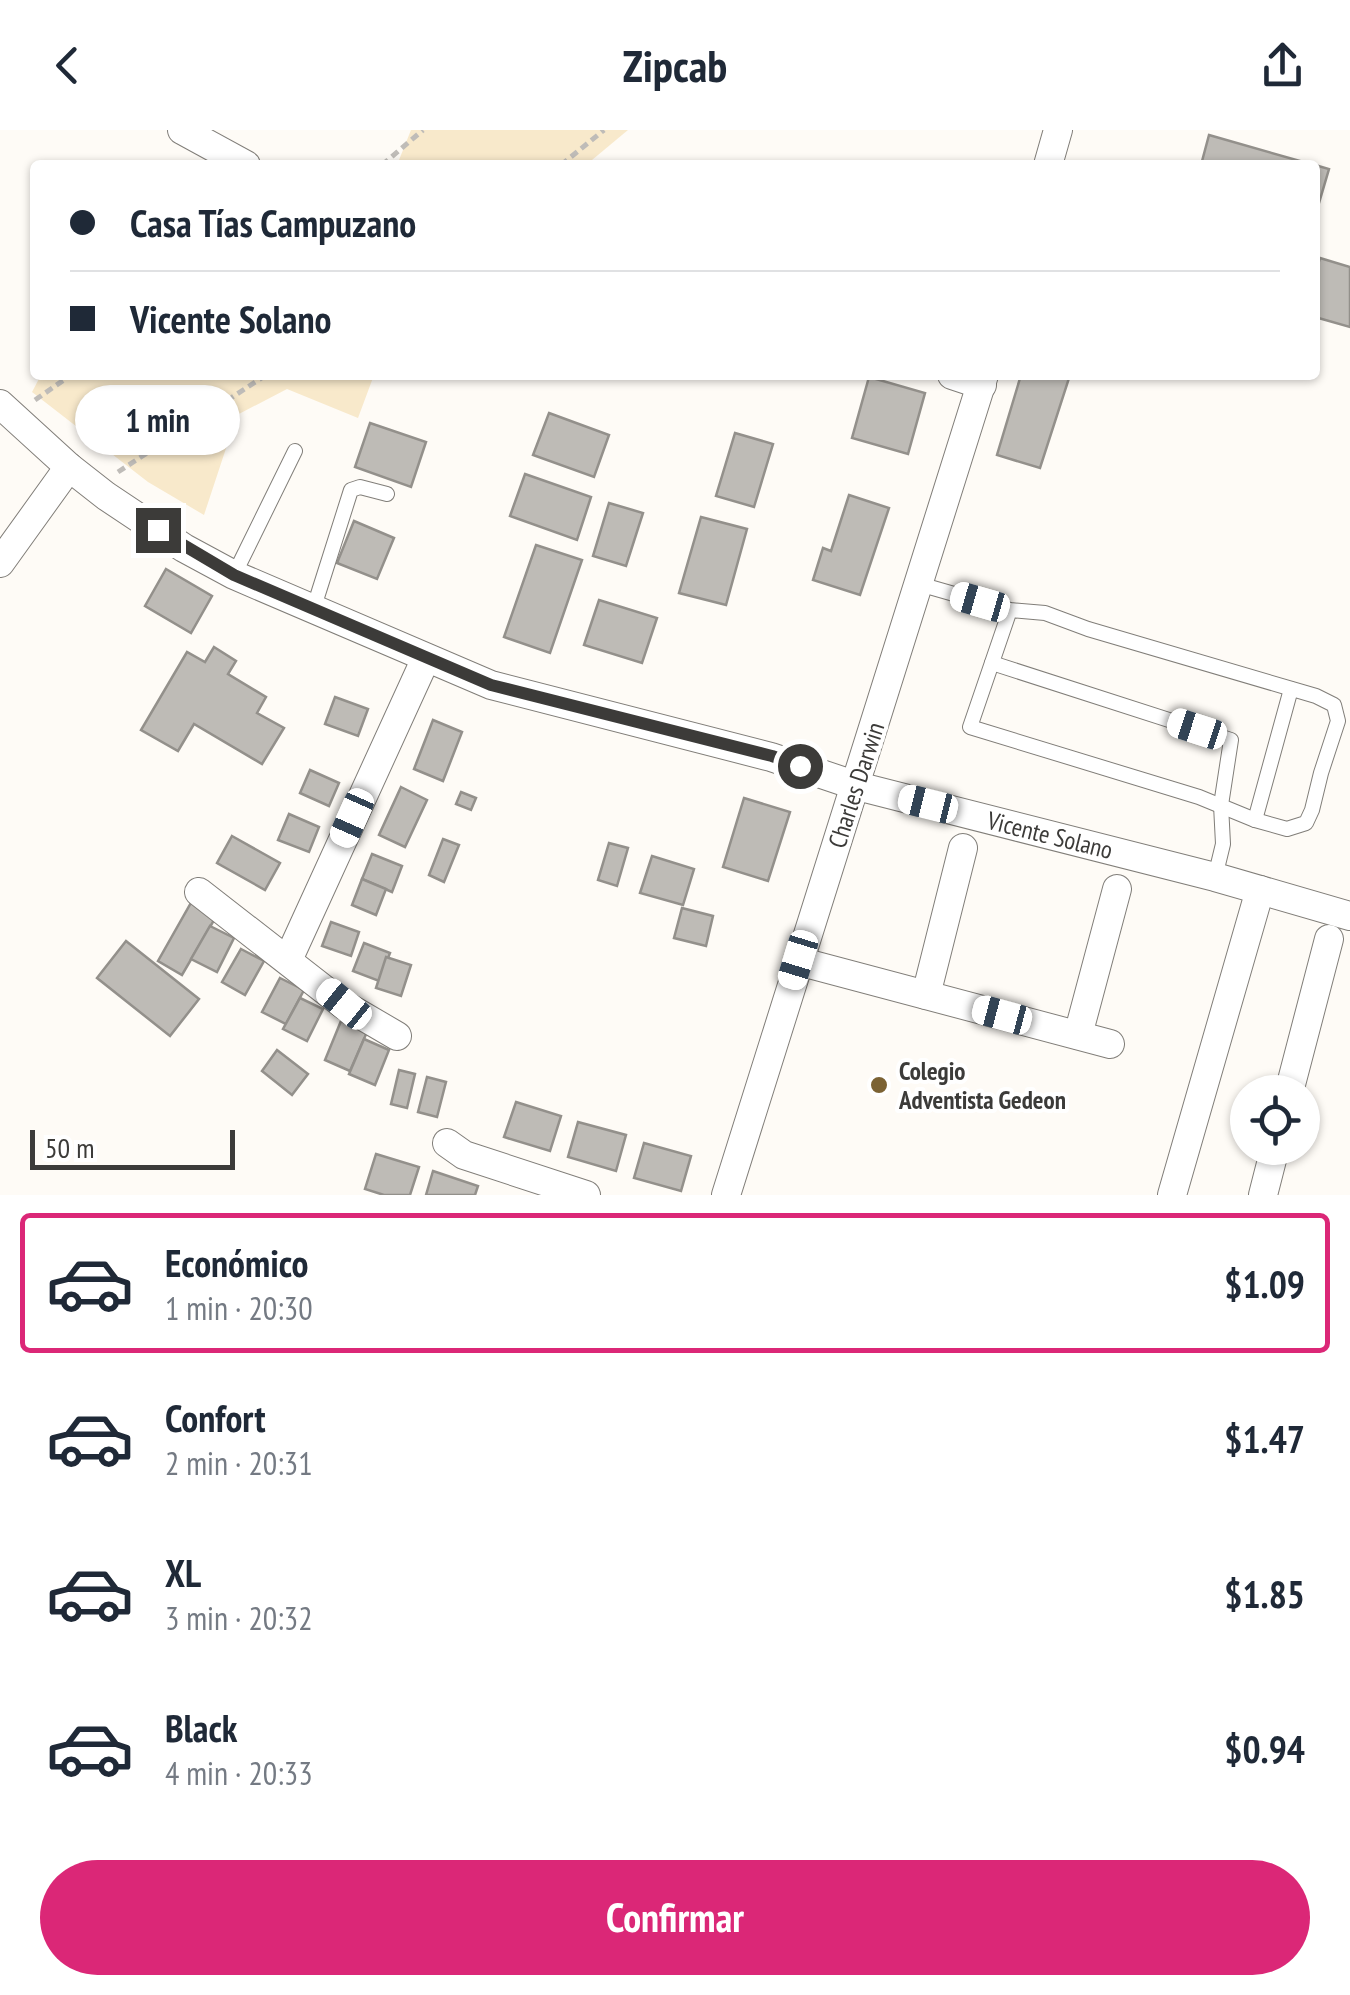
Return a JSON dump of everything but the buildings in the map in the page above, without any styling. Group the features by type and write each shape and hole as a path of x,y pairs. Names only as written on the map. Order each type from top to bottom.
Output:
{"street":[{"path":"182,130 237,160"},
{"path":"1049,160 1058,130"},
{"name":"Charles Darwin","path":"726,1195 983,380"},
{"name":"Vicente Solano","path":"6,410 69,468 184,548 313,611 491,685 772,756 856,786 1215,877 1350,916"},
{"path":"0,563 69,468"},
{"path":"288,960 426,658"},
{"path":"926,995 963,848"},
{"path":"1078,1035 1117,889"},
{"path":"1172,1195 1260,890"},
{"path":"199,892 344,1004 397,1036"},
{"path":"1293,1075 1329,939"},
{"path":"798,960 1110,1044"},
{"path":"448,1143 464,1155 586,1195"},
{"path":"1263,1195 1271,1165"}],"lane":[{"path":"234,575 296,451"},
{"path":"313,611 351,490 360,487 388,494"},
{"path":"919,584 1010,610 1045,614 1291,688 1334,705 1338,721 1306,823 1287,828 1255,820 1221,805 970,727 1010,610"},
{"path":"992,663 1231,740 1221,805 1223,844 1215,877"},
{"path":"1255,820 1291,688"}],"path":[{"path":"388,160 423,130"},
{"path":"567,160 604,130"},
{"path":"6,410 62,380"},
{"path":"94,487 258,380"}],"shaded area":[{"path":"411,130 628,130 592,160 399,160"},
{"path":"38,380 372,380 358,418 287,389 237,415 204,515 148,482 32,392"}],"place":[{"name":"Colegio Adventista Gedeon","path":"879,1085"}],"route":[{"path":"158,530 234,575 491,685 800,766"}]}
